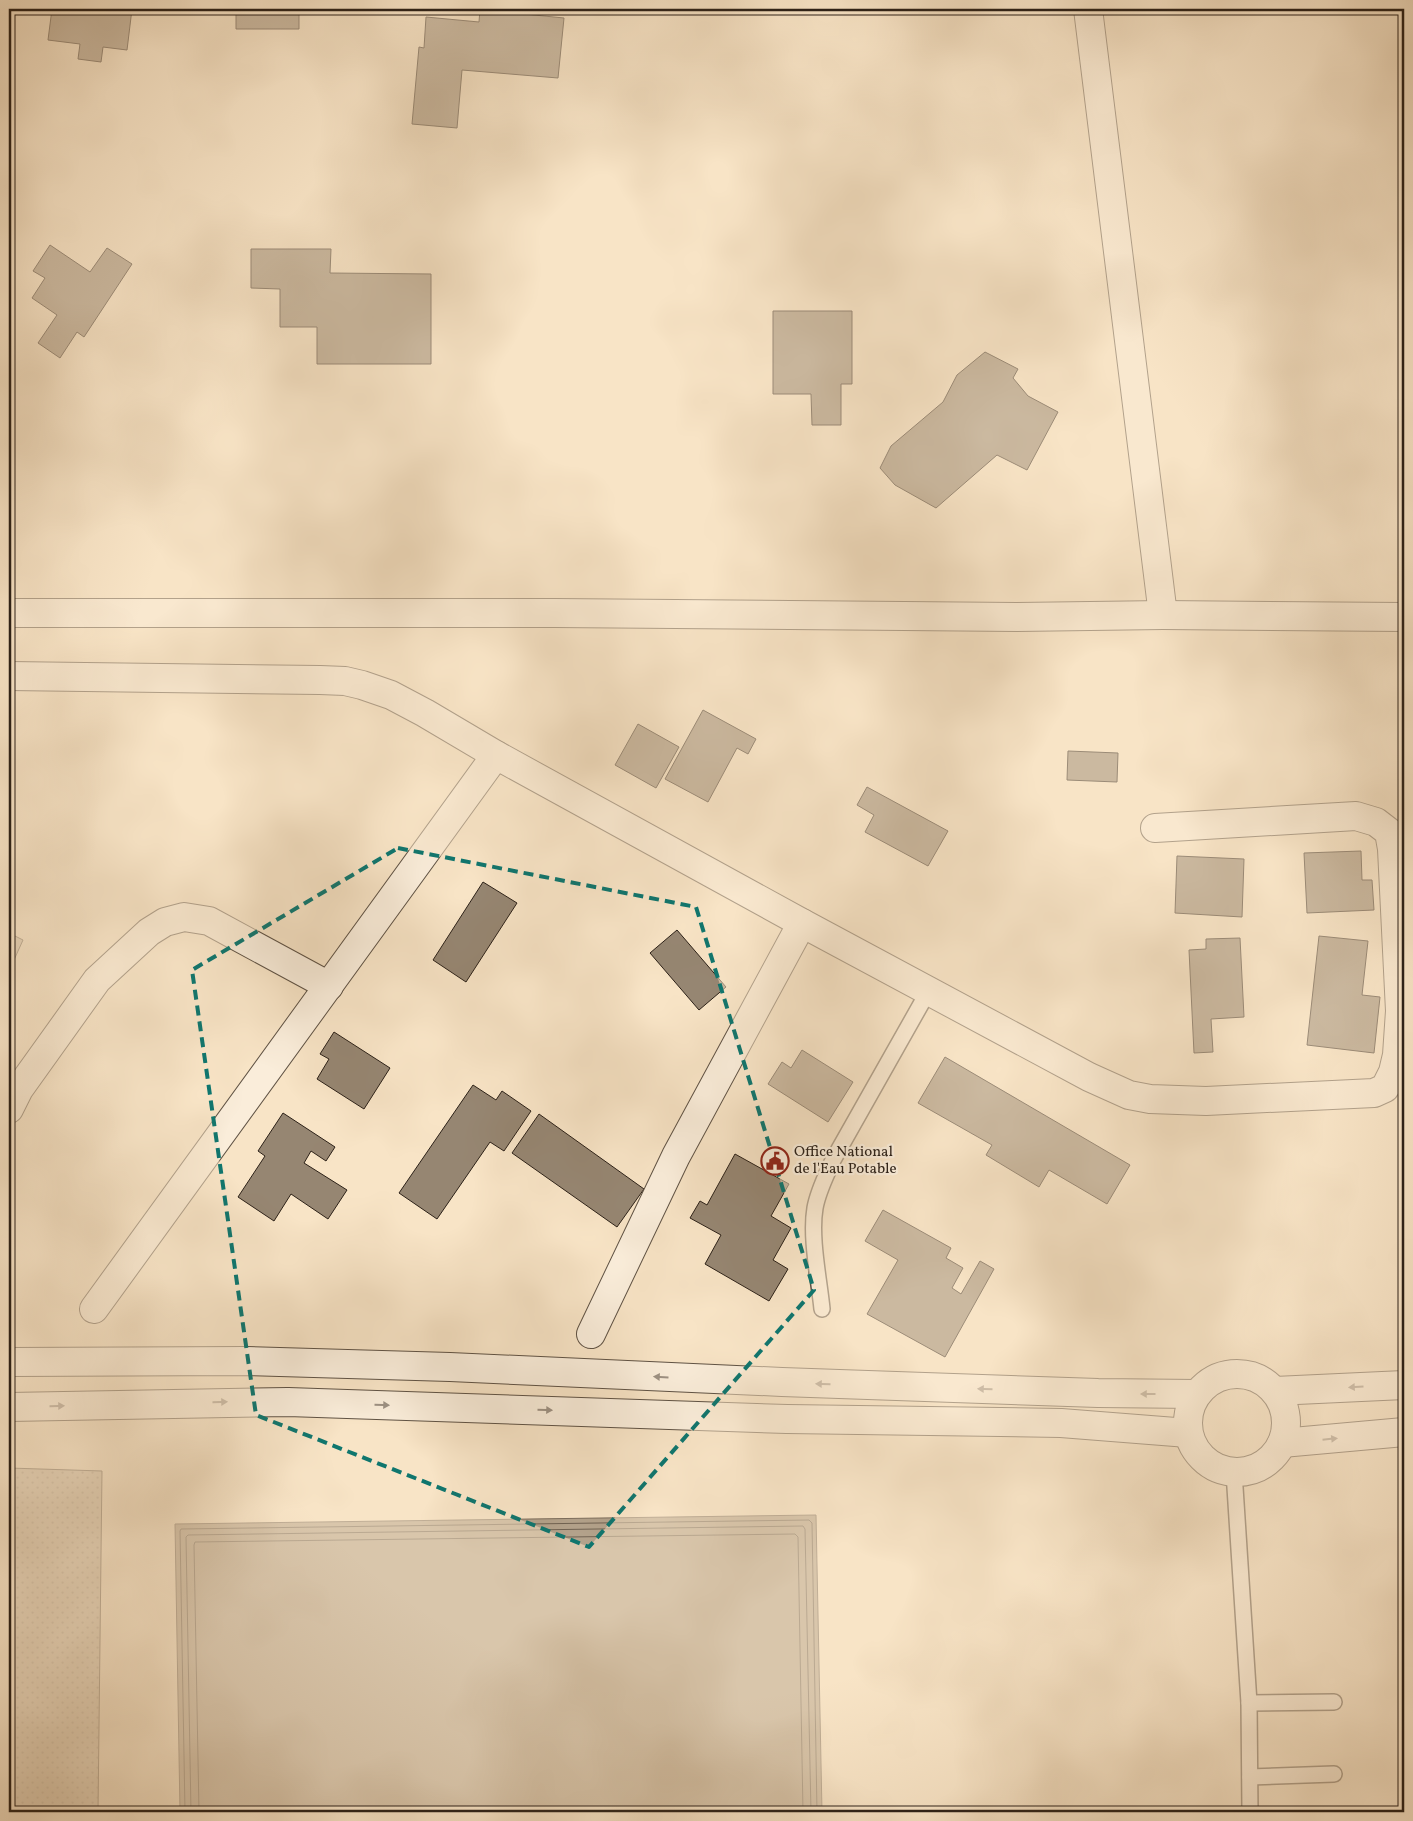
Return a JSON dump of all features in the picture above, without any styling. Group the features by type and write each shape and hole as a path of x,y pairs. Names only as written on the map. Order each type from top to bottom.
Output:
{"street":[{"path":"1088,9 1163,615"},
{"path":"9,613 565,613 1017,617 1163,615 1404,616"},
{"path":"9,676 345,681 362,685 391,695 425,713 496,755 802,923 1089,1077 1119,1091 1150,1100 1206,1101 1374,1093 1385,1088 1393,1072 1397,1055 1402,1011 1392,849 1388,832 1383,826 1367,818 1344,816 1155,828"},
{"path":"94,1309 496,755"},
{"path":"9,1109 19,1089 97,980 149,932 165,922 184,917 209,922 329,986"},
{"path":"591,1334 676,1156 802,923"},
{"path":"9,1362 256,1361 460,1367 792,1383 1098,1393 1196,1394"},
{"path":"1235,1373 1250,1375 1264,1382 1275,1391 1282,1403 1286,1416 1286,1430 1282,1443 1274,1456 1262,1465 1249,1471 1234,1472 1219,1468 1204,1460 1194,1448 1188,1433 1190,1406 1196,1394 1207,1383 1220,1376 1235,1373"},
{"path":"1275,1391 1404,1385"},
{"path":"9,1407 288,1402 787,1419 1061,1423 1188,1433"},
{"path":"1282,1443 1404,1432"}],"lane":[{"path":"822,1309 814,1234 815,1209 820,1189 833,1160 929,990"},
{"path":"1234,1472 1249,1703 1250,1812"},
{"path":"1249,1703 1334,1702"},
{"path":"1250,1778 1334,1774"}],"highlighted area":[{"path":"398,848 696,907 814,1290 589,1547 256,1415 192,970"}],"shaded area":[{"path":"9,933 23,940 9,971"},
{"path":"9,1468 102,1471 98,1812 9,1812"}],"water":[{"path":"816,1515 822,1812 180,1812 175,1524"}],"building":[{"path":"52,9 132,9 127,50 103,47 101,62 78,59 80,44 48,40"},
{"path":"236,9 299,10 299,29 236,29"},
{"path":"480,9 504,9 504,12 564,18 558,78 462,70 457,128 412,124 419,47 424,48 426,17 479,22"},
{"path":"50,245 90,272 107,248 132,264 84,337 77,332 60,358 38,343 57,315 32,298 45,278 33,271"},
{"path":"251,249 331,249 330,273 431,274 431,364 317,364 317,327 280,327 280,289 251,288"},
{"path":"773,311 852,311 852,384 841,384 841,425 812,425 811,394 773,394"},
{"path":"985,352 1018,369 1013,378 1028,396 1058,412 1027,470 997,455 936,508 895,485 880,468 891,446 943,402 957,375"},
{"path":"703,710 756,739 748,754 737,748 708,802 665,779"},
{"path":"638,724 679,747 656,788 615,765"},
{"path":"1068,751 1118,753 1117,782 1067,780"},
{"path":"867,787 948,831 928,866 865,832 874,815 857,805"},
{"path":"1361,851 1362,880 1372,880 1374,910 1307,913 1304,853"},
{"path":"1177,856 1244,859 1242,917 1175,913"},
{"path":"483,882 517,903 466,982 433,960"},
{"path":"677,930 726,987 699,1010 650,953"},
{"path":"1319,936 1368,941 1362,995 1380,997 1374,1053 1307,1045"},
{"path":"1240,938 1244,1017 1211,1019 1213,1052 1194,1053 1189,950 1206,949 1206,939"},
{"path":"334,1032 390,1068 364,1109 317,1079 329,1059 320,1054"},
{"path":"802,1050 853,1082 828,1122 768,1084 782,1062 791,1068"},
{"path":"945,1057 1130,1165 1107,1204 1049,1170 1039,1187 986,1155 992,1145 918,1103"},
{"path":"473,1085 496,1100 502,1091 531,1111 504,1151 490,1142 437,1219 399,1193"},
{"path":"283,1113 335,1147 326,1161 311,1151 304,1163 347,1190 328,1219 291,1194 274,1221 238,1197 265,1156 258,1151"},
{"path":"539,1114 644,1189 617,1227 512,1153"},
{"path":"735,1154 789,1184 771,1216 791,1228 773,1260 788,1269 769,1301 705,1264 721,1235 690,1218 700,1201 707,1205"},
{"path":"883,1210 951,1248 946,1258 963,1268 952,1288 961,1294 980,1261 994,1269 945,1357 867,1314 898,1260 865,1241"},
{"path":"1404,1504 1404,1553 1402,1553"}],"place":[{"name":"Office National de l'Eau Potable","path":"775,1161"}]}
